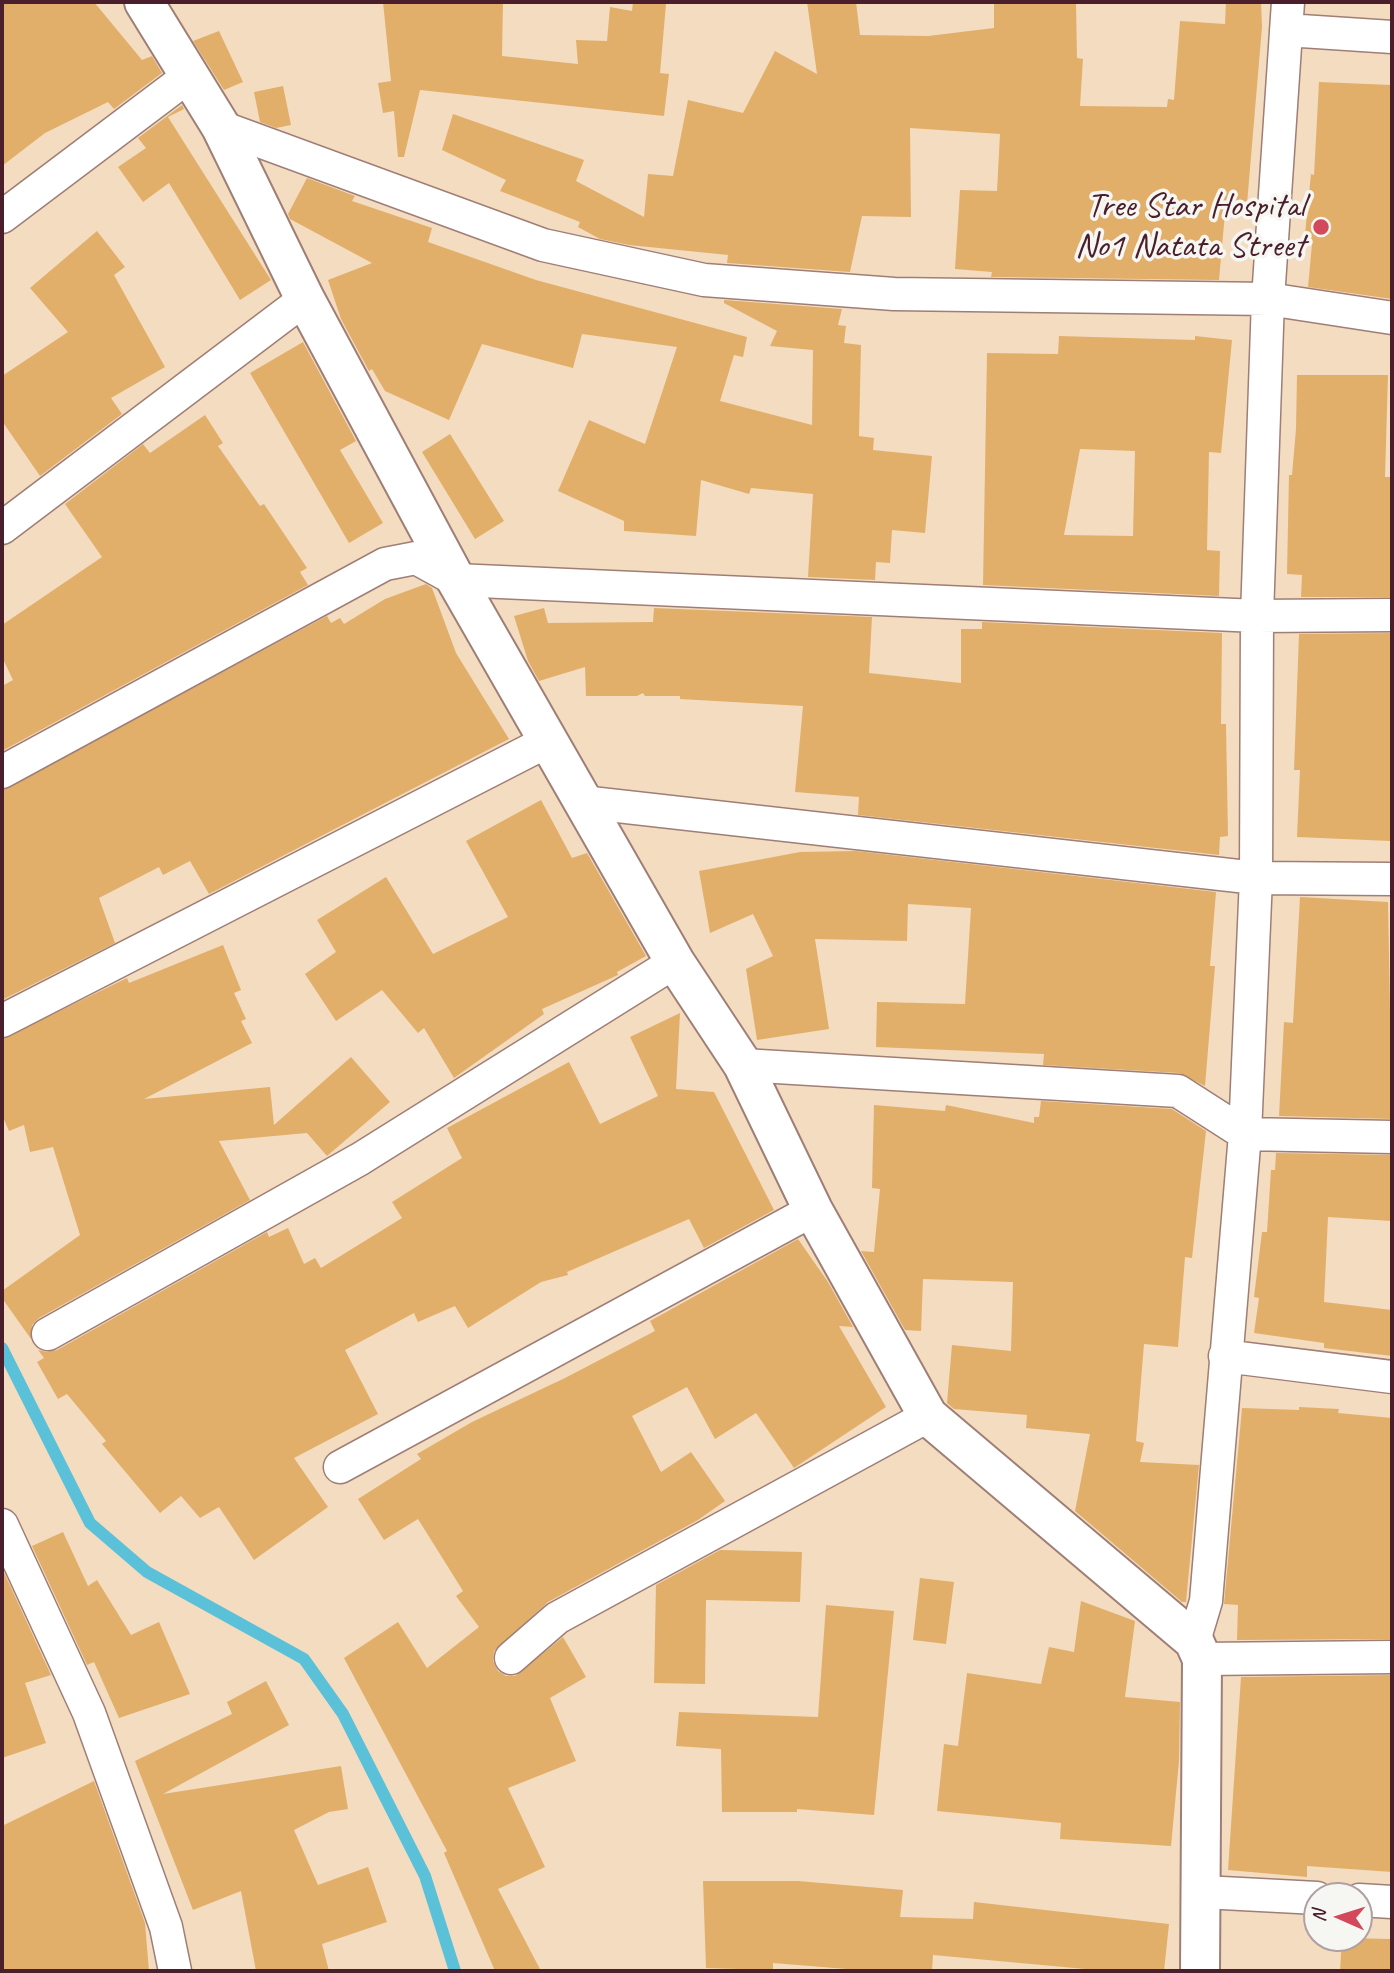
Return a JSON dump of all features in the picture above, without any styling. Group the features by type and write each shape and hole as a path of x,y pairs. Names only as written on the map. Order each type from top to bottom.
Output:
{"street":[{"path":"144,2 221,127 305,299 456,580 675,962 743,1065 813,1210 928,1416 1198,1650 1392,1657"},
{"path":"1200,1971 1203,1892 1198,1650 1206,1601 1245,1134 1256,878 1257,616 1268,299 1287,16 1392,37"},
{"path":"2,217 189,76"},
{"path":"221,127 543,245 704,281 894,294 1268,299 1392,318"},
{"path":"2,528 305,299"},
{"path":"2,772 385,564 416,558 456,580 1257,616 1392,615"},
{"path":"2,1021 550,740"},
{"path":"582,802 1256,878 1392,879"},
{"path":"48,1334 360,1159 675,962"},
{"path":"743,1065 1178,1091 1245,1134 1392,1137"},
{"path":"340,1467 813,1210"},
{"path":"1225,1356 1392,1377"},
{"path":"511,1658 557,1618 928,1416"},
{"path":"2,1525 89,1713 166,1927 175,1971"},
{"path":"1203,1892 1303,1897"},
{"path":"1373,1901 1392,1902"}],"building":[{"path":"2,2 94,2 142,60 152,56 162,73 114,109 108,102 45,133 2,166"},
{"path":"383,2 503,2 502,56 578,64 576,40 607,41 610,7 632,11 633,2 666,4 660,73 669,74 664,116 420,90 404,157 398,157 394,111 383,113 378,83 391,81"},
{"path":"807,2 856,2 860,35 928,36 994,28 994,2 1076,2 1077,58 1083,59 1080,106 1167,107 1168,99 1174,100 1180,21 1225,24 1226,2 1261,2 1262,27 1247,204 1226,202 1219,280 991,277 992,272 955,269 960,190 997,191 1000,134 910,128 911,217 862,216 850,272 727,263 728,255 629,245 600,239 578,227 580,222 500,191 506,180 442,150 453,114 584,160 576,181 644,217 648,174 673,176 688,100 743,113 775,51 817,74"},
{"path":"219,31 243,82 224,90 193,41"},
{"path":"1319,82 1392,85 1392,299 1308,287 1312,244 1304,244 1311,174 1314,175"},
{"path":"283,86 291,125 276,128 260,122 254,92"},
{"path":"182,105 184,109 168,117 271,280 240,300 169,183 143,202 118,167 146,148 138,138"},
{"path":"307,178 355,196 352,201 432,228 428,242 536,280 747,337 743,357 734,355 720,401 812,425 813,350 770,346 777,331 724,303 724,300 842,309 838,325 846,326 844,343 861,345 859,436 874,438 873,450 932,456 925,533 892,530 890,563 876,562 875,580 808,577 813,494 751,488 749,494 701,480 696,536 624,531 624,521 558,491 589,420 645,444 677,347 582,334 573,368 482,344 449,420 385,391 372,369 369,371 341,319 328,280 372,263 290,219 288,214"},
{"path":"97,231 125,267 114,275 165,367 111,398 122,414 40,476 2,421 2,376 68,332 30,288"},
{"path":"1059,336 1195,340 1195,336 1232,340 1221,453 1209,452 1207,550 1220,551 1219,596 983,585 987,353 1058,354","holes":["1080,449 1135,451 1133,536 1064,535"]},
{"path":"303,342 356,441 340,450 383,523 349,543 250,373"},
{"path":"1297,375 1388,375 1385,477 1392,477 1392,597 1301,597 1302,575 1287,574 1289,475 1292,475 1296,429"},
{"path":"205,415 223,443 218,446 260,506 264,504 307,568 300,572 308,585 2,751 2,686 13,680 2,657 2,625 102,557 65,504 143,444 150,453"},
{"path":"450,434 504,521 475,539 422,452"},
{"path":"426,584 432,588 456,653 509,739 209,894 190,861 163,875 159,867 99,898 115,943 2,1000 2,790 327,616 331,623 340,618 344,624 385,599"},
{"path":"544,608 548,623 653,622 654,608 872,617 869,673 961,683 961,629 982,629 982,622 1222,633 1221,724 1226,724 1228,836 1220,837 1219,855 858,815 859,797 795,792 803,706 680,699 680,696 645,696 643,693 637,696 586,696 585,667 539,681 528,661 514,616"},
{"path":"1392,633 1390,841 1297,837 1300,770 1294,770 1299,634"},
{"path":"541,800 572,858 587,853 646,956 617,972 618,975 542,1009 544,1014 454,1078 424,1028 418,1033 382,990 336,1021 305,974 336,952 317,920 386,877 433,954 508,917 466,841"},
{"path":"856,851 1216,892 1210,966 1215,966 1205,1086 1179,1073 1043,1065 1044,1054 876,1047 877,1002 965,1004 971,908 908,904 907,941 815,939 829,1029 757,1040 746,969 773,956 753,914 710,933 699,871 800,852"},
{"path":"1300,897 1388,902 1392,1119 1279,1116 1284,1022 1293,1023"},
{"path":"223,945 241,990 234,993 246,1019 241,1021 252,1043 144,1099 270,1087 274,1125 351,1057 390,1102 327,1156 307,1133 219,1141 250,1200 39,1318 32,1325 31,1339 2,1298 2,1291 80,1235 53,1147 30,1152 24,1125 9,1131 2,1115 2,1039 127,978 129,983"},
{"path":"680,1013 676,1089 714,1092 774,1210 704,1248 689,1219 567,1272 568,1275 541,1282 468,1328 455,1306 418,1322 414,1313 345,1350 378,1414 294,1458 328,1507 254,1560 219,1507 200,1518 181,1496 160,1513 102,1444 106,1441 67,1394 58,1399 37,1362 44,1358 38,1350 57,1350 267,1232 269,1237 288,1228 304,1264 315,1258 321,1268 402,1218 392,1202 462,1158 447,1128 569,1062 600,1124 658,1096 630,1037"},
{"path":"1041,1101 1172,1109 1206,1131 1192,1258 1185,1257 1178,1347 1144,1344 1136,1441 1144,1443 1140,1462 1199,1465 1186,1602 1182,1602 1075,1511 1090,1434 1026,1428 1027,1415 954,1409 947,1403 952,1345 1011,1351 1013,1282 923,1279 921,1331 905,1330 861,1251 874,1252 880,1189 872,1188 874,1105 945,1111 946,1105 1034,1123 1034,1117 1039,1117"},
{"path":"1276,1153 1392,1155 1392,1221 1328,1217 1324,1302 1392,1310 1392,1356 1324,1348 1324,1343 1254,1333 1259,1298 1254,1297 1262,1232 1267,1232 1271,1170 1275,1170"},
{"path":"798,1239 828,1282 853,1327 839,1326 886,1407 794,1468 756,1413 715,1439 687,1387 632,1416 661,1472 691,1452 725,1501 698,1520 548,1602 494,1651 493,1661 498,1671 506,1676 515,1676 563,1637 586,1677 550,1698 576,1761 508,1788 545,1867 498,1889 541,1971 495,1971 444,1853 447,1851 344,1658 398,1622 427,1668 479,1627 456,1596 463,1591 418,1519 384,1540 358,1499 421,1459 417,1454 472,1422 655,1331 650,1321"},
{"path":"1299,1407 1339,1409 1338,1413 1392,1418 1392,1639 1237,1640 1238,1605 1224,1604 1242,1408 1299,1410"},
{"path":"63,1532 88,1586 97,1580 131,1635 159,1622 190,1694 119,1718 94,1662 87,1665 32,1546"},
{"path":"720,1550 802,1552 800,1602 706,1600 705,1684 654,1683 656,1585"},
{"path":"2,1568 51,1675 25,1683 46,1743 2,1758"},
{"path":"920,1578 954,1582 946,1644 913,1640"},
{"path":"1081,1601 1135,1621 1125,1697 1180,1702 1179,1761 1171,1846 1060,1839 1061,1823 937,1811 944,1744 958,1746 967,1673 1041,1684 1049,1647 1074,1652"},
{"path":"826,1605 894,1611 874,1815 797,1809 797,1812 722,1812 721,1749 676,1746 679,1712 818,1717"},
{"path":"1392,1675 1392,1872 1307,1866 1307,1877 1228,1870 1241,1677"},
{"path":"266,1681 289,1725 163,1794 341,1766 348,1809 329,1812 294,1830 318,1885 368,1867 387,1922 322,1944 329,1971 256,1971 241,1891 193,1910 135,1761 232,1714 227,1702"},
{"path":"94,1781 145,1923 149,1971 2,1971 2,1826"},
{"path":"703,1881 798,1881 903,1890 900,1917 973,1919 974,1902 1169,1924 1164,1971 1107,1971 933,1955 932,1971 871,1971 773,1963 773,1970 706,1968"},
{"path":"1373,1939 1392,1939 1392,1971 1340,1971 1341,1952 1373,1952"}],"waterway":[{"path":"2,1348 90,1523 147,1572 304,1659 343,1714 425,1876 455,1971"}],"place":[{"name":"Tree Star Hospital No1 Natata Street","path":"1321,227"}]}
